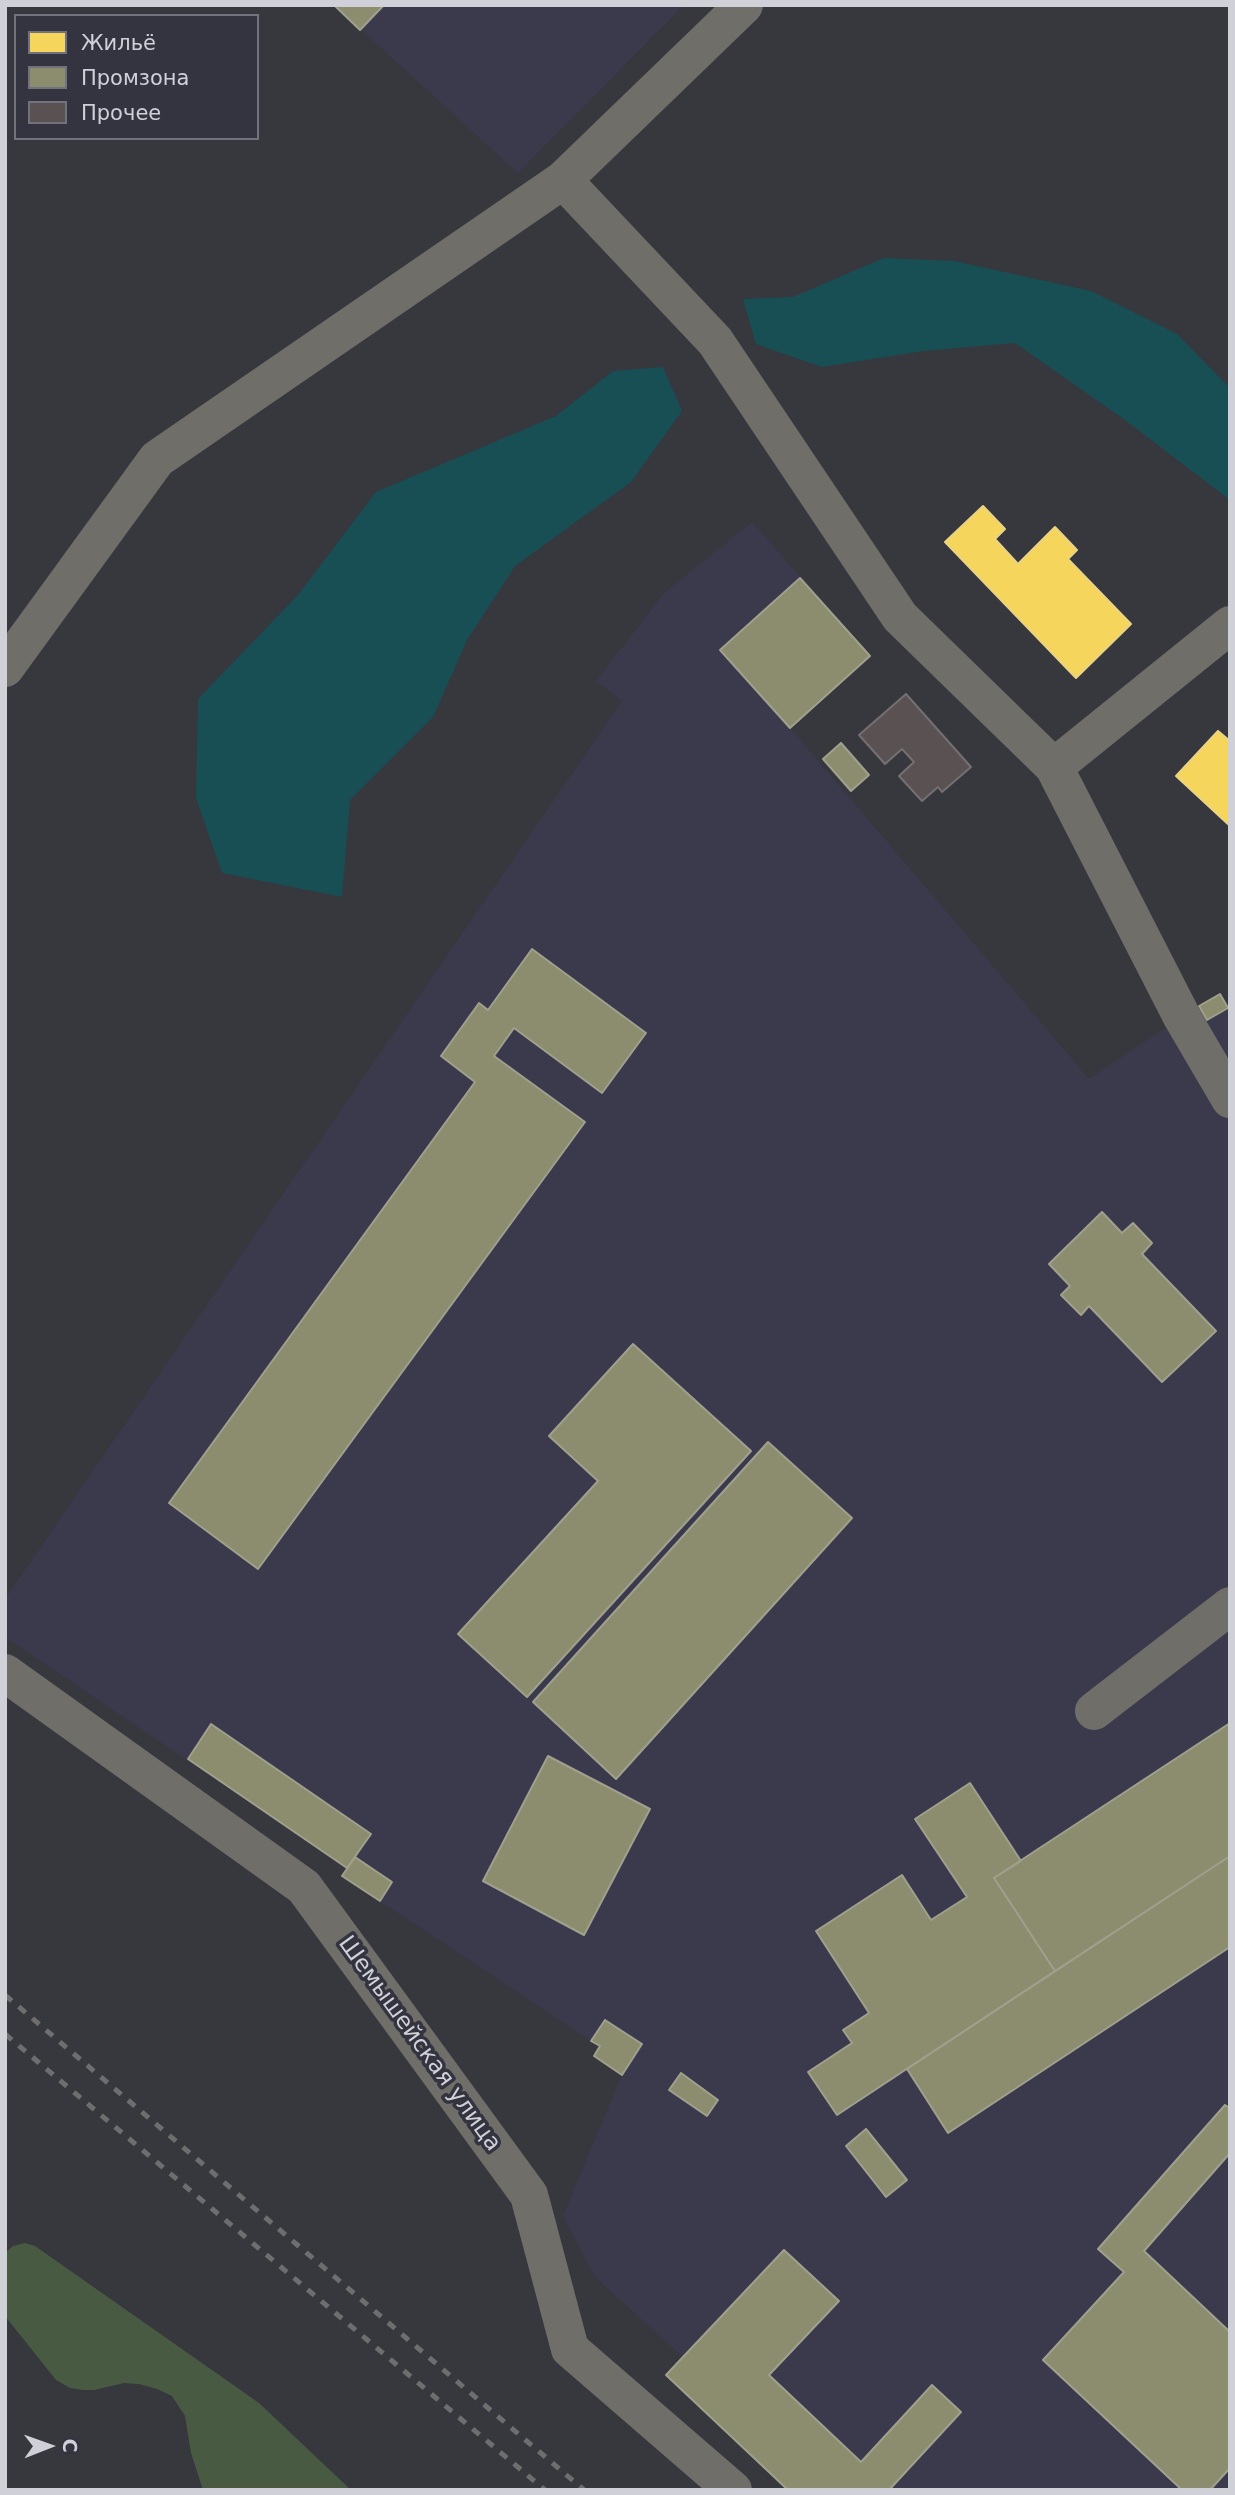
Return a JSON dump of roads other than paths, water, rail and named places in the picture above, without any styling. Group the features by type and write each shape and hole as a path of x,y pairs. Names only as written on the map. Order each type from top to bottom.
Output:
{"street":[{"path":"5,668 157,459 563,180 744,5"},
{"path":"563,180 715,341 900,617 1054,767 1182,1017 1230,1099"},
{"path":"1054,767 1224,642"},
{"path":"1094,1711 1230,1606"},
{"name":"Шемышейская улица","path":"5,1673 304,1887 529,2195 570,2349 733,2490"}],"railway":[{"path":"5,1995 584,2490"},
{"path":"5,2034 545,2490"}]}
